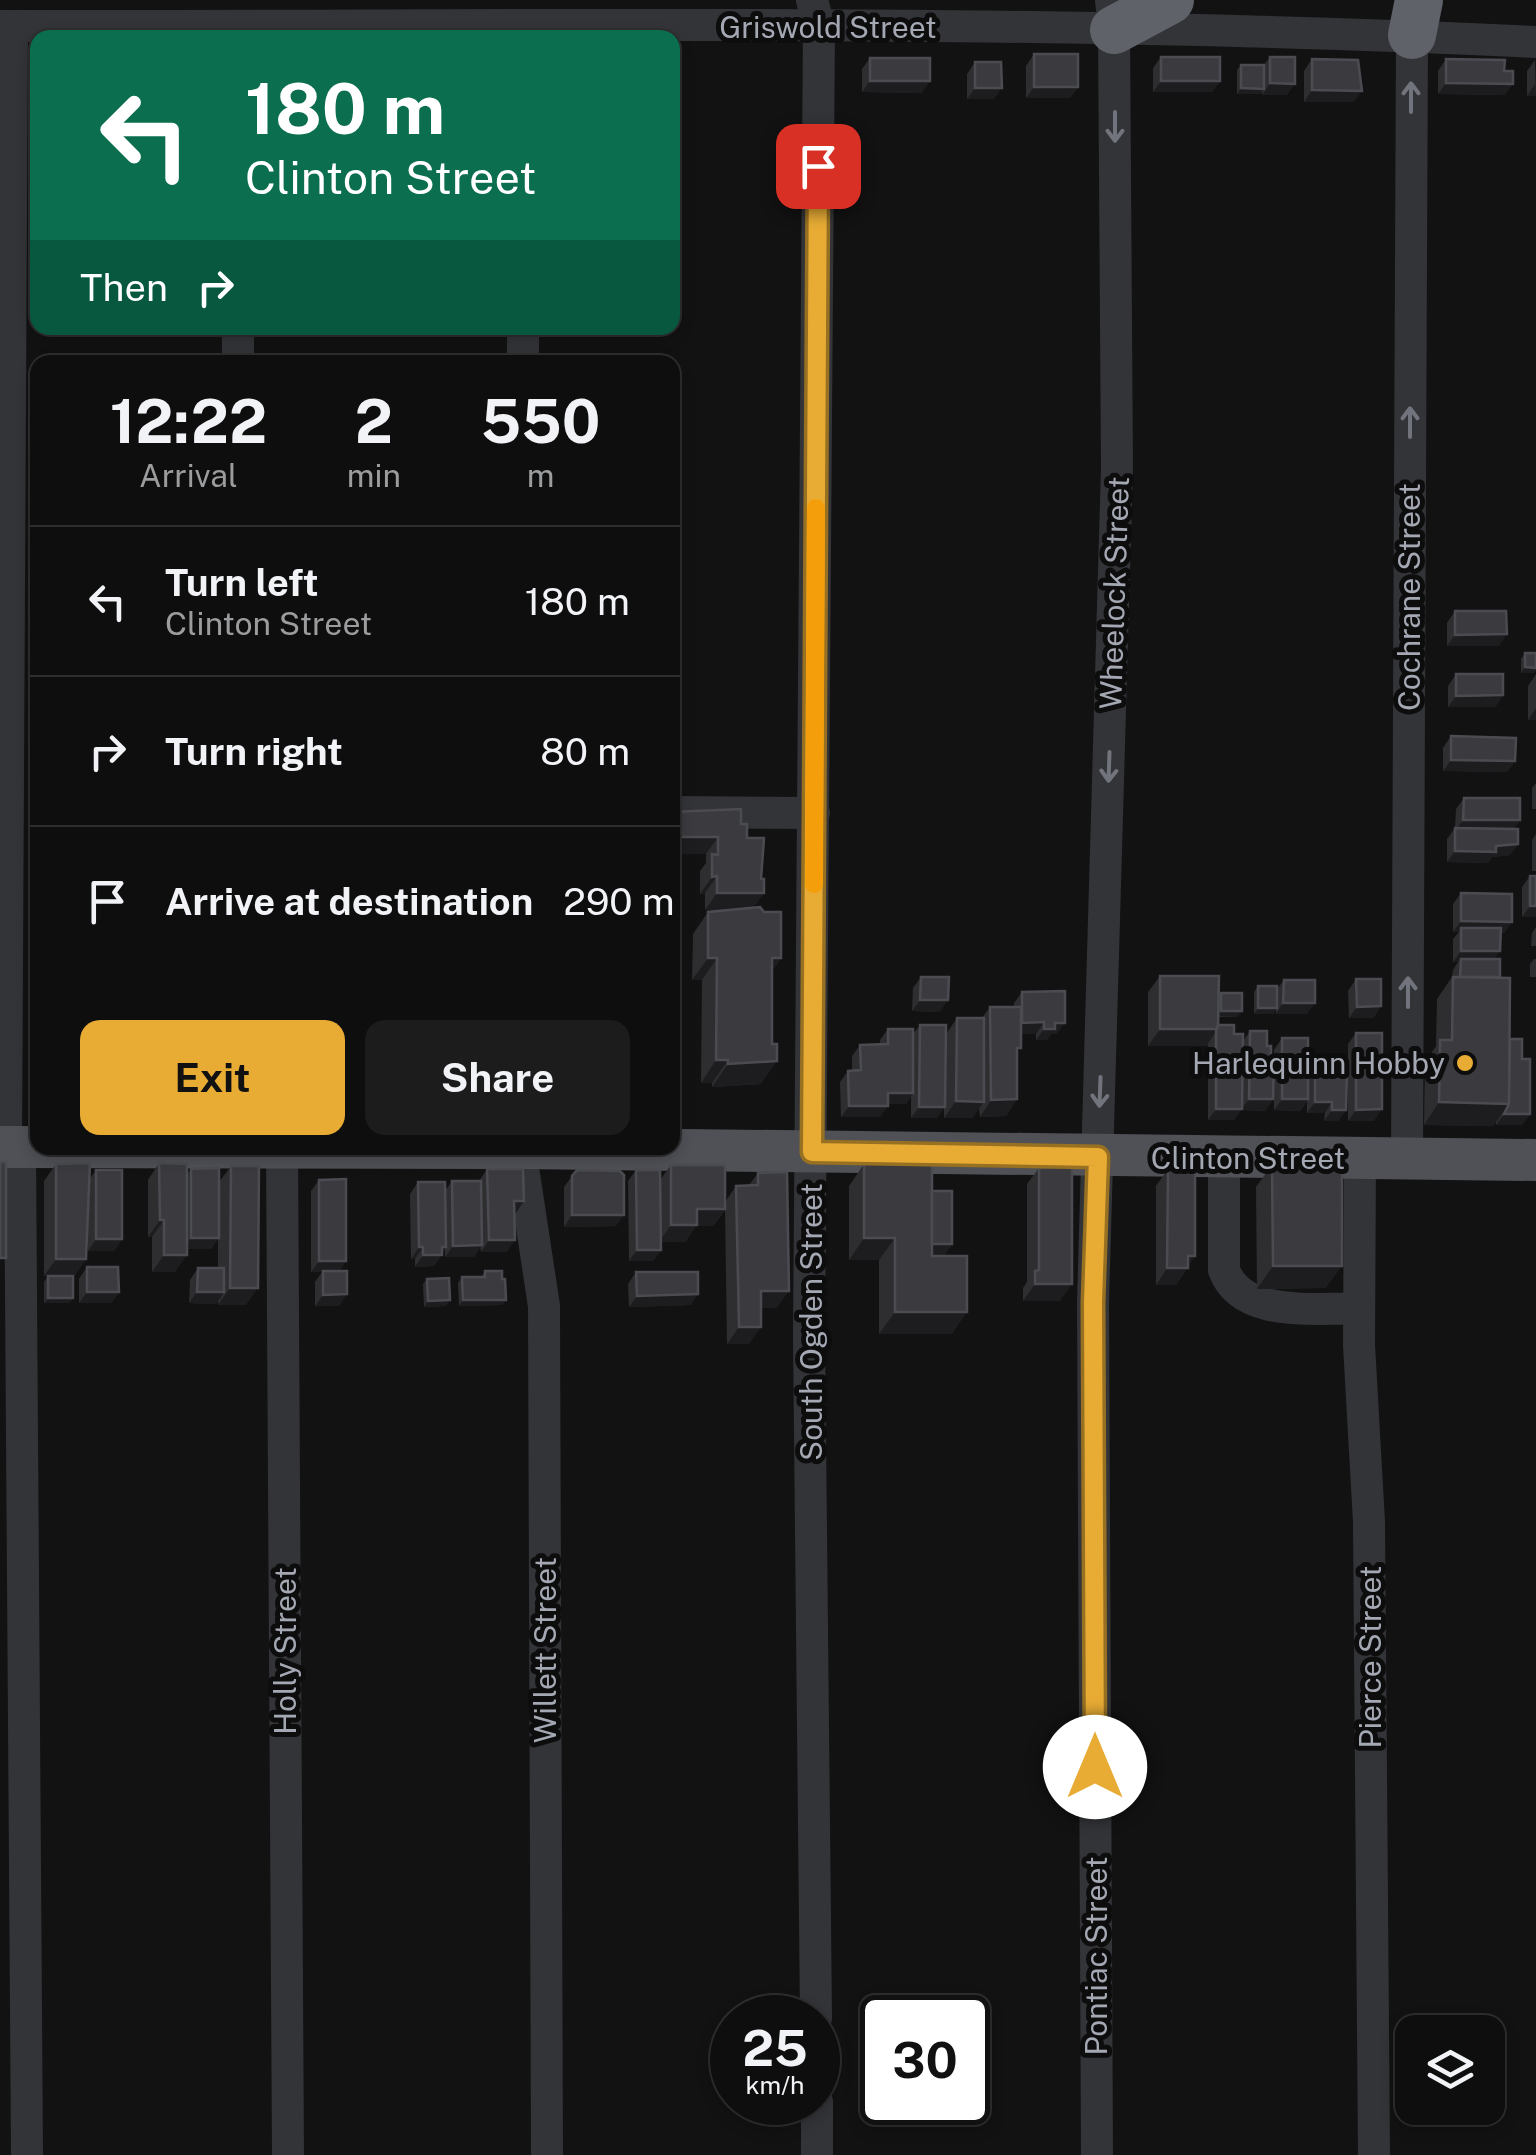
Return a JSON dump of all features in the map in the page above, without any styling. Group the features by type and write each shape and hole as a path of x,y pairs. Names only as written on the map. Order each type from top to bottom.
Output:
{"highway":[{"path":"1112,15 1170,0"}],"main road":[{"name":"Clinton Street","path":"680,1149 1536,1160"}],"street":[{"path":"911,0 950,27"},
{"name":"Griswold Street","path":"6,26 523,21 820,9 950,27 1112,15 1412,12 1536,42"},
{"name":"South Ogden Street","path":"816,1995 810,1356 820,9"},
{"name":"Cochrane Street","path":"1407,1160 1412,12"},
{"name":"Wheelock Street","path":"1098,1157 1118,467 1112,15"},
{"path":"6,26 9,1148 27,2155"},
{"path":"680,812 814,812"},
{"name":"Holly Street","path":"282,1155 288,2155"},
{"name":"Willett Street","path":"521,1155 544,1306 547,2155"},
{"name":"Pontiac Street","path":"1097,2155 1093,1302 1098,1157"},
{"path":"1224,1158 1224,1270 1230,1286 1246,1298 1274,1306 1359,1309"},
{"name":"Pierce Street","path":"1360,1159 1359,1309 1369,1522 1374,2155"},
{"path":"817,2125 817,2155"}],"building":[{"path":"1034,54 1078,54 1078,87 1034,87"},
{"path":"1161,57 1220,57 1220,81 1161,81"},
{"path":"1270,57 1295,57 1295,84 1270,83"},
{"path":"870,58 930,58 930,81 870,81"},
{"path":"1312,59 1358,60 1362,91 1312,90"},
{"path":"1446,59 1505,60 1504,71 1513,71 1513,84 1446,83"},
{"path":"975,62 1001,62 1002,88 975,88"},
{"path":"1241,65 1264,65 1264,89 1241,88"},
{"path":"1455,611 1506,611 1507,634 1455,635"},
{"path":"1525,653 1536,653 1536,668 1525,667"},
{"path":"1456,674 1503,674 1503,695 1456,696"},
{"path":"1451,736 1516,738 1515,761 1451,760"},
{"path":"1464,798 1520,798 1520,820 1463,820"},
{"path":"741,809 741,824 747,824 747,838 764,838 764,893 717,893 712,854 718,855 718,837 680,837 680,812"},
{"path":"1455,828 1518,829 1518,844 1496,846 1496,852 1455,851"},
{"path":"1530,876 1536,876 1536,906 1530,906"},
{"path":"1461,893 1512,894 1512,922 1461,921"},
{"path":"760,907 764,912 781,912 781,958 772,958 772,1044 777,1044 777,1061 728,1064 728,1060 716,1060 717,958 708,958 708,912"},
{"path":"1461,928 1501,928 1500,951 1461,951"},
{"path":"1461,959 1500,959 1500,977 1460,977"},
{"path":"1160,976 1219,976 1218,1029 1160,1029"},
{"path":"921,977 949,977 948,1000 920,1000"},
{"name":"Harlequinn Hobby","path":"1453,977 1510,978 1509,1104 1439,1102 1440,1040 1452,1040"},
{"path":"1356,979 1381,979 1381,1006 1357,1007"},
{"path":"1284,980 1315,980 1315,1003 1283,1003"},
{"path":"1258,986 1277,986 1277,1008 1258,1008"},
{"path":"1065,991 1065,1023 1055,1023 1055,1029 1044,1029 1044,1022 1022,1023 1022,992"},
{"path":"1221,993 1242,993 1242,1011 1221,1011"},
{"path":"990,1007 1021,1007 1017,1099 991,1100"},
{"path":"957,1018 984,1018 984,1102 956,1101"},
{"path":"920,1025 946,1025 945,1107 919,1107"},
{"path":"1218,1025 1234,1025 1234,1034 1243,1034 1242,1109 1216,1109"},
{"path":"888,1029 913,1029 913,1093 888,1093 888,1106 849,1106 848,1071 861,1070 860,1045 888,1044"},
{"path":"1250,1031 1267,1031 1267,1046 1271,1046 1274,1059 1273,1099 1249,1099"},
{"path":"1356,1033 1382,1033 1382,1109 1356,1110"},
{"path":"1282,1038 1308,1038 1308,1099 1282,1099"},
{"path":"1510,1039 1522,1039 1522,1059 1530,1059 1530,1114 1504,1114 1509,1104"},
{"path":"1315,1069 1347,1070 1346,1110 1332,1110 1332,1102 1315,1102"},
{"path":"0,1162 6,1162 6,1258 0,1258"},
{"path":"90,1163 86,1259 56,1259 56,1164"},
{"path":"159,1163 187,1164 187,1255 164,1255"},
{"path":"932,1163 932,1256 967,1256 967,1312 895,1312 895,1238 864,1238 864,1164"},
{"path":"1342,1164 1342,1266 1273,1266 1272,1165"},
{"path":"671,1165 725,1165 725,1209 697,1209 697,1225 671,1225"},
{"path":"231,1166 259,1166 258,1288 230,1288"},
{"path":"1072,1167 1072,1284 1035,1284 1035,1271 1039,1270 1039,1168"},
{"path":"219,1168 219,1238 191,1238 191,1169"},
{"path":"487,1169 523,1169 524,1201 514,1201 515,1240 489,1240"},
{"path":"1168,1169 1195,1169 1195,1256 1188,1256 1188,1268 1167,1268"},
{"path":"96,1170 122,1170 122,1239 96,1239"},
{"path":"577,1170 620,1171 624,1175 624,1215 572,1215 572,1176"},
{"path":"636,1170 660,1170 661,1250 637,1250"},
{"path":"787,1172 789,1291 761,1291 761,1327 739,1327 736,1186 758,1185 758,1173"},
{"path":"346,1179 346,1261 319,1261 319,1180"},
{"path":"452,1181 481,1181 482,1245 453,1246"},
{"path":"418,1182 445,1182 446,1247 442,1247 442,1255 423,1255 423,1247 419,1247"},
{"path":"932,1191 952,1191 952,1244 932,1244"},
{"path":"87,1267 118,1267 119,1292 87,1292"},
{"path":"198,1268 224,1268 224,1292 197,1292"},
{"path":"323,1271 347,1271 347,1294 323,1295"},
{"path":"485,1271 502,1271 506,1300 463,1300 462,1277 485,1277"},
{"path":"636,1272 698,1272 698,1294 637,1296"},
{"path":"48,1276 73,1276 73,1298 48,1298"},
{"path":"449,1278 450,1300 428,1301 427,1279"}],"slow traffic":[{"path":"814,884 816,508"}],"place":[{"name":"Harlequinn Hobby","path":"1465,1063"}],"route":[{"path":"818,166 812,1152 1098,1157 1093,1302 1095,1767"}]}
